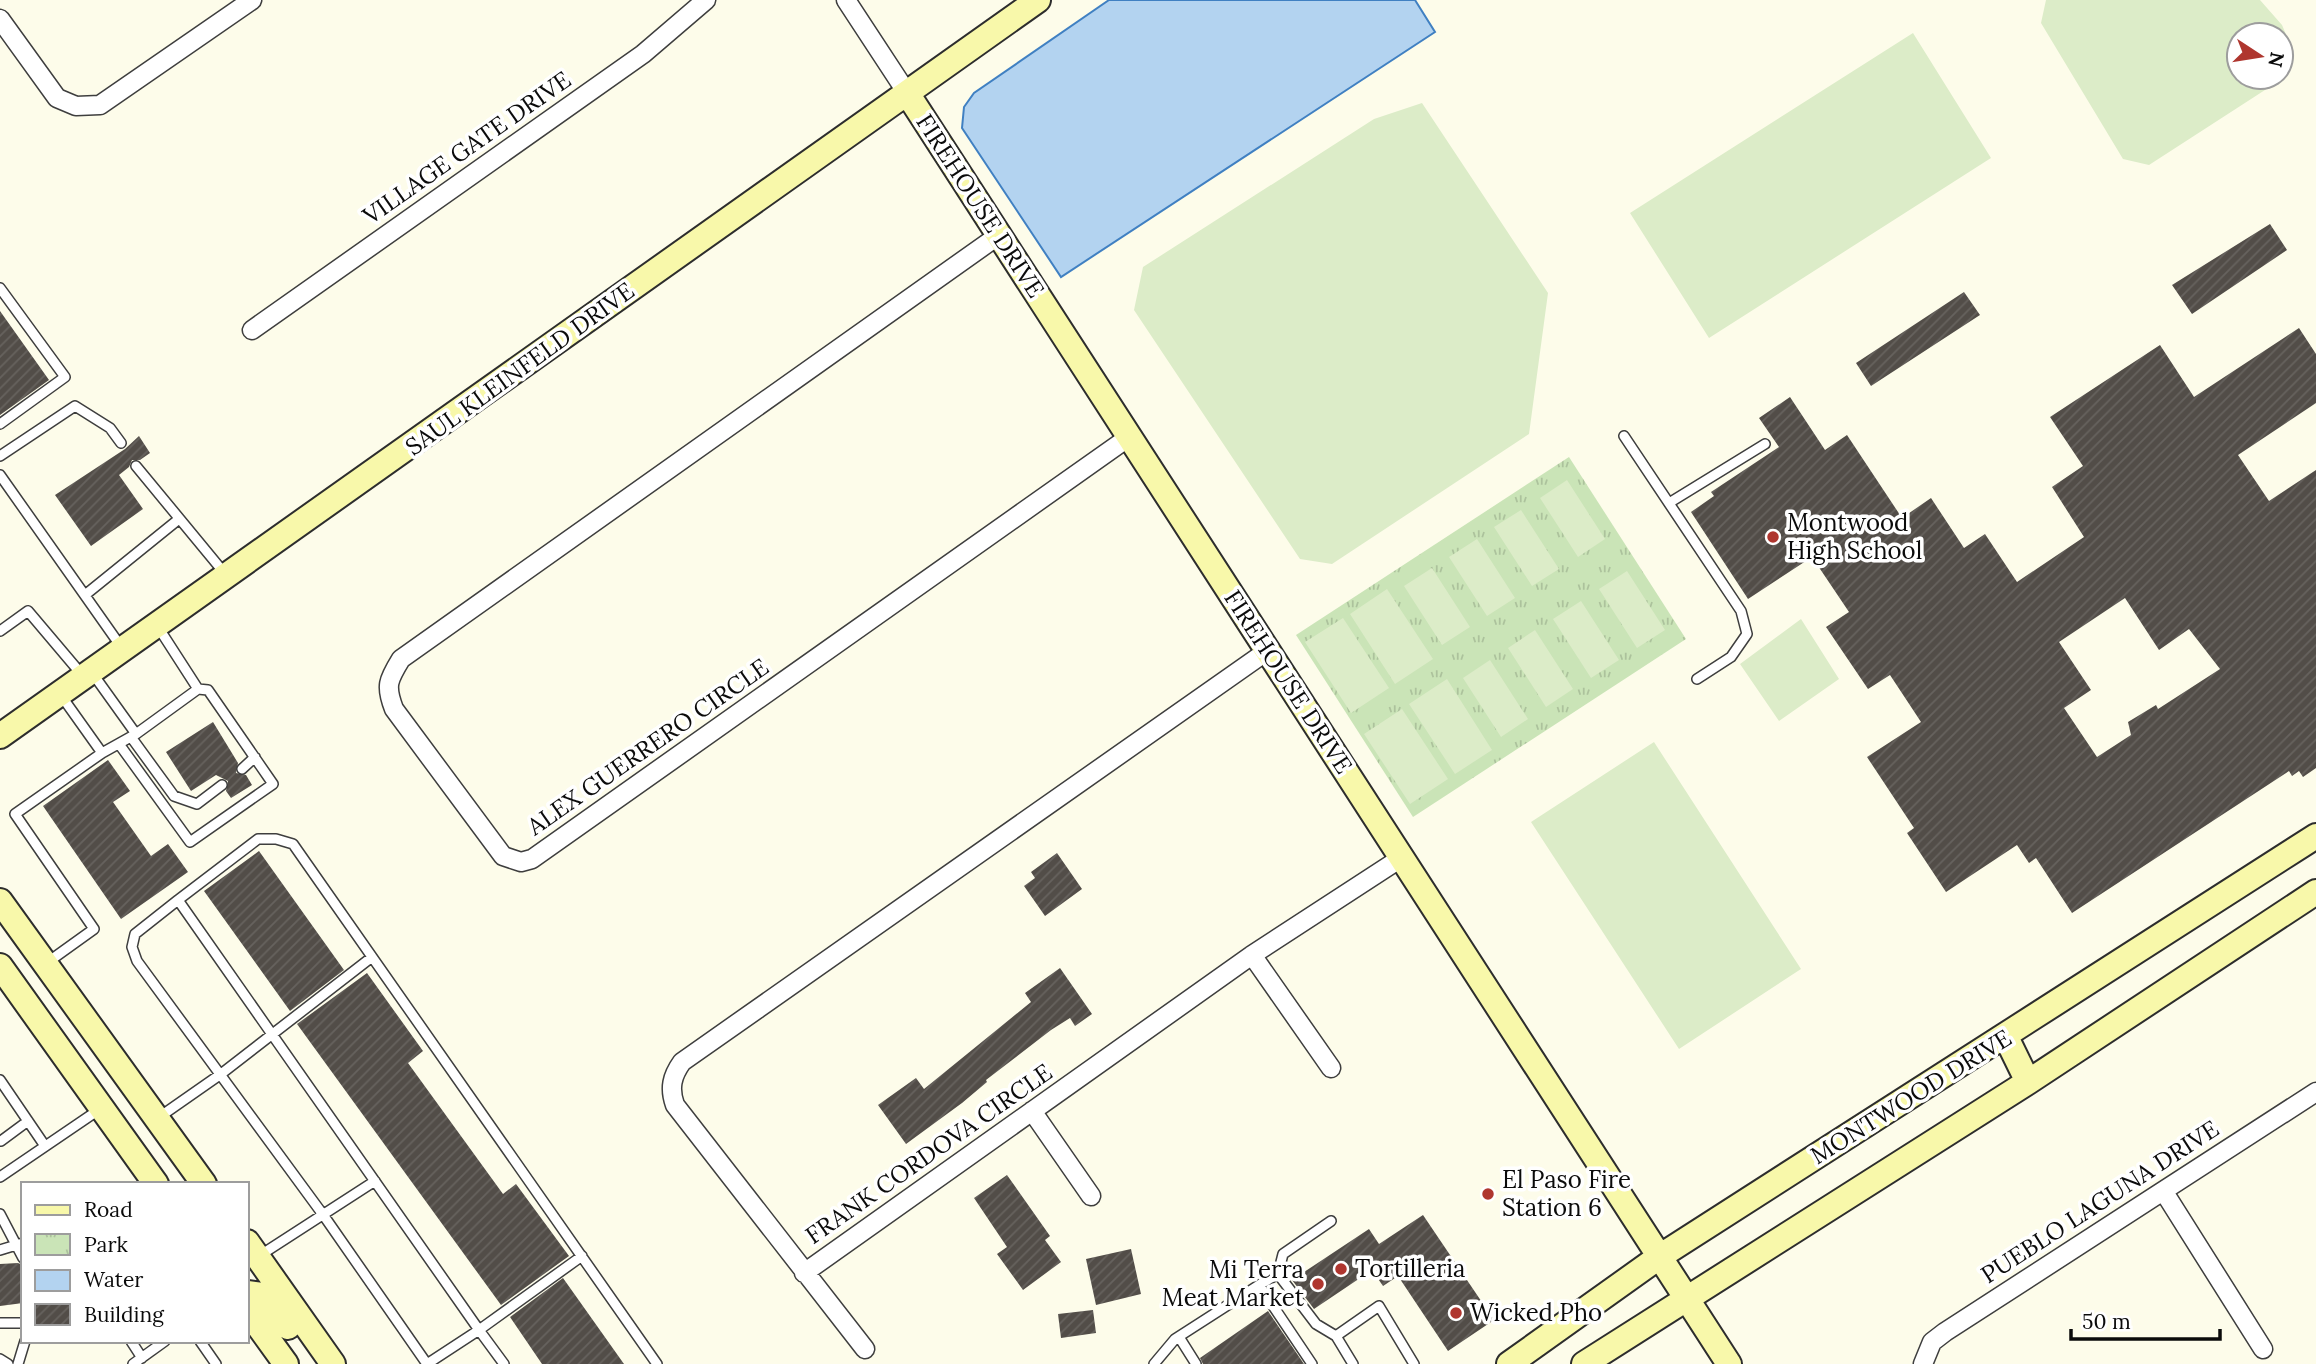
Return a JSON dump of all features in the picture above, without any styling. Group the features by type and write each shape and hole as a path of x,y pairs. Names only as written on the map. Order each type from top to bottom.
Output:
{"main road":[{"name":"SAUL KLEINFELD DRIVE","path":"0,736 1038,0"},
{"name":"FIREHOUSE DRIVE","path":"907,93 1729,1364"},
{"name":"MONTWOOD DRIVE","path":"1509,1364 1659,1257 2316,836"},
{"name":"MONTWOOD DRIVE","path":"1584,1364 2028,1082 2316,892"},
{"path":"0,901 203,1182"},
{"path":"1,970 155,1182"},
{"path":"2006,1037 2028,1082"},
{"path":"250,1252 333,1364"},
{"path":"248,1293 262,1295 314,1361 320,1364"},
{"path":"248,1311 286,1364"}],"street":[{"path":"0,19 57,98 89,107 100,105 252,0"},
{"name":"VILLAGE GATE DRIVE","path":"252,330 643,54 706,0"},
{"name":"FIREHOUSE DRIVE","path":"846,0 907,93"},
{"name":"ALEX GUERRERO CIRCLE","path":"999,235 401,659 391,676 387,692 394,709 503,856 521,862 532,859 1129,437"},
{"name":"FRANK CORDOVA CIRCLE","path":"1268,650 682,1062 671,1086 674,1105 804,1273 1252,955 1401,858"},
{"path":"1252,955 1331,1068"},
{"name":"PUEBLO LAGUNA DRIVE","path":"1923,1364 1932,1342 1945,1332 2316,1092"},
{"path":"1032,1111 1091,1196"},
{"path":"2164,1192 2263,1349"},
{"path":"804,1273 865,1349"}],"lane":[{"path":"0,288 65,377 0,425"},
{"path":"0,456 75,406 110,428 121,443"},
{"path":"1623,436 1741,611 1747,634 1731,657 1697,679"},
{"path":"1669,503 1765,444"},
{"path":"136,466 227,577"},
{"path":"0,475 123,650"},
{"path":"85,595 179,519"},
{"path":"0,631 28,611 88,675 174,796 197,804 222,785"},
{"path":"157,626 198,689"},
{"path":"46,964 94,929 15,814 102,752 133,735 198,689 208,690 273,784 190,842 119,744"},
{"path":"60,694 102,752"},
{"path":"242,769 255,757"},
{"path":"582,1256 427,1364 324,1216 137,961 132,947 135,934 258,839 276,839 293,844 582,1256 657,1364"},
{"path":"178,900 504,1364"},
{"path":"157,1119 221,1074 372,957"},
{"path":"0,1080 45,1146"},
{"path":"0,1177 102,1108"},
{"path":"1,1141 28,1121"},
{"path":"250,1252 324,1216 375,1181"},
{"path":"0,1214 19,1243 0,1250"},
{"path":"1154,1364 1179,1337 1278,1274 1283,1254 1332,1222"},
{"path":"1278,1274 1316,1324 1336,1336 1353,1364"},
{"path":"1259,1285 1312,1364"},
{"path":"1336,1336 1379,1306 1413,1364"},
{"path":"0,1323 21,1322"},
{"path":"1179,1337 1196,1364"},
{"path":"18,1364 24,1343"},
{"path":"132,1343 137,1361 162,1343"},
{"path":"202,1343 216,1364"},
{"path":"0,1359 8,1364"}],"green space":[{"path":"2046,0 2260,0 2278,21 2225,21 2225,91 2263,91 2149,165 2123,159 2041,23"},
{"path":"1913,33 1991,158 1709,338 1630,213"},
{"path":"1422,103 1548,293 1529,434 1332,564 1300,559 1134,310 1143,267 1374,119"},
{"path":"1569,457 1686,639 1413,817 1296,635"},
{"path":"1567,480 1605,539 1578,557 1540,498"},
{"path":"1521,510 1559,569 1532,586 1494,527"},
{"path":"1477,539 1515,598 1487,616 1449,557"},
{"path":"1432,568 1470,627 1442,645 1404,586"},
{"path":"1627,571 1665,630 1637,648 1599,589"},
{"path":"1387,589 1433,659 1395,684 1350,614"},
{"path":"1581,601 1619,660 1591,678 1553,619"},
{"path":"1343,618 1389,688 1351,713 1305,642"},
{"path":"1801,619 1839,679 1779,721 1740,664"},
{"path":"1535,630 1573,689 1546,707 1508,648"},
{"path":"1490,660 1528,719 1501,737 1463,678"},
{"path":"1447,679 1492,750 1455,774 1409,704"},
{"path":"1402,709 1448,779 1410,804 1364,734"},
{"path":"1654,742 1801,969 1679,1049 1531,822"}],"water":[{"path":"1109,0 1415,0 1435,32 1061,277 962,128 964,107 974,93"}],"building":[{"path":"2270,224 2287,250 2192,314 2172,285"},
{"path":"1964,292 1980,315 1871,386 1856,363"},
{"path":"0,311 49,380 0,415"},
{"path":"2299,328 2316,354 2316,403 2238,455 2269,501 2316,470 2316,768 2303,777 2299,771 2292,776 2289,771 2072,913 2036,858 2029,863 2017,845 1946,892 1907,833 1914,828 1867,757 1921,722 1890,675 1868,689 1826,627 1849,612 1812,557 1748,599 1691,512 1714,496 1711,492 1779,447 1759,418 1790,397 1825,450 1847,435 1902,518 1931,498 1964,548 1985,534 2017,582 2084,537 2052,487 2083,466 2050,417 2160,345 2194,397","holes":["2125,598 2159,650 2189,629 2220,669 2158,709 2156,705 2128,722 2131,735 2097,757 2064,708 2091,690 2059,642"]},
{"path":"139,436 150,453 140,460 132,460 129,467 119,475 143,509 91,546 55,495 125,449"},
{"path":"213,722 238,763 236,773 246,775 252,785 231,798 226,791 228,781 216,775 191,791 166,752"},
{"path":"108,760 130,791 113,802 151,856 168,844 188,872 121,919 43,806"},
{"path":"259,851 344,970 290,1011 204,891"},
{"path":"1057,853 1082,889 1045,916 1024,886 1035,878 1031,872"},
{"path":"1060,968 1092,1014 1075,1026 1070,1018 1051,1030 986,1080 987,1082 962,1103 906,1144 878,1105 916,1078 924,1089 1031,1002 1025,993"},
{"path":"367,973 423,1051 408,1063 503,1194 516,1184 569,1256 501,1305 297,1024"},
{"path":"1007,1175 1050,1236 1045,1240 1061,1262 1023,1290 997,1254 1007,1247 974,1198"},
{"path":"1423,1215 1494,1320 1448,1351 1398,1276 1383,1286 1372,1270 1314,1309 1292,1280 1369,1229 1379,1244"},
{"path":"1131,1249 1141,1294 1096,1305 1086,1259"},
{"path":"0,1264 21,1264 21,1303 0,1306"},
{"path":"563,1278 624,1364 542,1364 510,1317"},
{"path":"1093,1310 1096,1333 1061,1338 1058,1314"},
{"path":"1268,1311 1304,1364 1203,1364 1200,1358"}],"place":[{"name":"Montwood High School","path":"1773,537"},
{"name":"El Paso Fire Station 6","path":"1488,1194"},
{"name":"Tortilleria","path":"1341,1269"},
{"name":"Mi Terra Meat Market","path":"1318,1284"},
{"name":"Wicked Pho","path":"1456,1313"}]}
